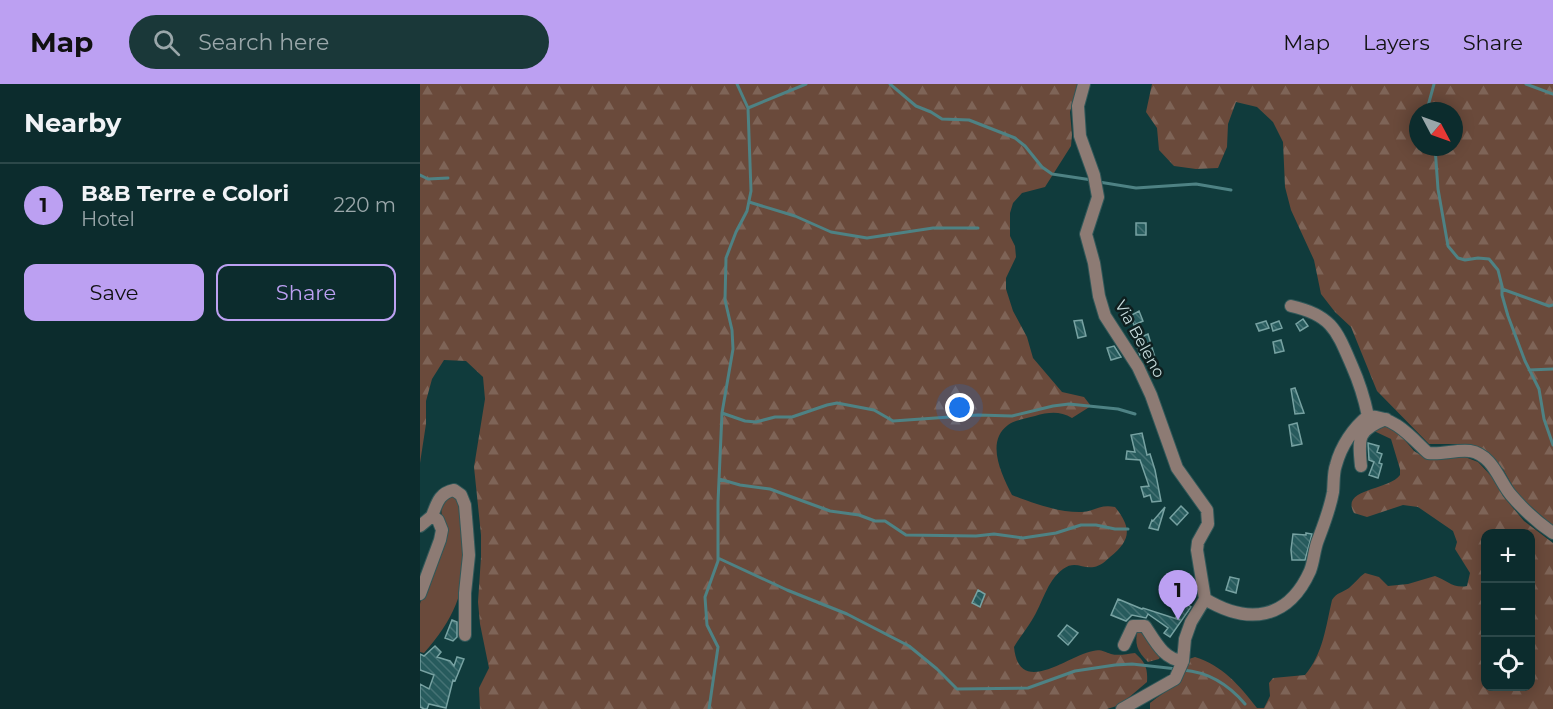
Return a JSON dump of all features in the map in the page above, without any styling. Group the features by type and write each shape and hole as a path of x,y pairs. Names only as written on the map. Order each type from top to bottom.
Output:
{"street":[{"name":"Via Beleno","path":"1084,84 1078,106 1080,136 1094,175 1098,197 1086,234 1094,263 1099,296 1105,316 1138,367 1151,395 1177,468 1207,510 1208,524 1198,542 1197,550 1205,599"},
{"path":"1292,306 1314,312 1337,332 1363,388 1368,416"},
{"path":"1122,709 1175,679 1183,661 1185,639 1191,622 1205,599 1246,616 1254,616 1271,612 1284,604 1303,585 1311,568 1317,542 1328,515 1335,467 1340,454 1355,428 1368,416"},
{"path":"1368,416 1386,419 1404,430 1428,453 1470,452 1480,456 1503,480 1509,494 1553,533"},
{"path":"1361,466 1359,446 1364,432 1369,426 1386,419"},
{"path":"420,526 432,516 438,500 445,492 454,490 461,495 465,505 469,555 465,593 465,635"},
{"path":"420,594 442,530 438,520 432,516"},
{"path":"1124,645 1133,626 1145,626 1168,656 1175,661 1183,661"}],"green space":[{"path":"420,84 1078,84 1070,112 1071,146 1045,187 1022,193 1013,203 1010,213 1010,236 1015,246 1016,257 1006,278 1006,289 1013,311 1027,337 1033,358 1062,392 1084,397 1091,406 1072,418 1059,413 1050,413 1008,425 1001,432 998,440 998,459 1012,495 1065,511 1082,512 1105,506 1115,507 1121,514 1127,534 1117,551 1101,564 1090,567 1071,565 1057,574 1032,620 1014,647 1018,662 1025,670 1034,672 1046,670 1096,650 1117,655 1135,653 1145,666 1147,682 1120,705 1107,709 480,709 479,688 489,668 478,602 481,535 474,467 485,399 483,377 466,361 444,360 432,379 426,401 426,424 420,463"},
{"path":"1152,84 1553,84 1553,526 1517,494 1503,469 1474,447 1463,444 1429,444 1377,391 1351,327 1321,294 1314,260 1291,210 1285,187 1283,142 1273,122 1257,107 1236,102 1228,124 1227,147 1218,168 1196,169 1174,166 1159,150 1157,128 1146,112"},
{"path":"1385,426 1398,432 1414,451 1427,459 1465,457 1478,462 1494,479 1503,496 1524,521 1535,529 1481,529 1481,691 1535,691 1535,529 1553,543 1553,709 1150,709 1150,703 1179,679 1189,659 1195,657 1222,671 1237,684 1257,708 1264,708 1270,696 1269,683 1273,678 1305,675 1311,667 1326,630 1332,600 1365,573 1379,577 1388,586 1408,584 1435,576 1454,585 1467,586 1470,573 1455,549 1457,542 1453,531 1418,507 1403,505 1367,517 1354,513 1351,505 1359,494 1386,484 1400,475 1391,439 1374,431"},
{"path":"450,495 457,496 465,531 464,575 451,616 424,653 420,652 420,604 442,520 441,505"},
{"path":"1138,628 1143,628 1160,657 1159,659 1148,662 1141,654 1136,639"}],"building":[{"path":"1136,223 1146,223 1146,235 1136,235"},
{"path":"1139,311 1143,321 1134,325 1130,316"},
{"path":"1303,319 1308,326 1300,331 1296,324"},
{"path":"1082,320 1086,336 1078,338 1074,321"},
{"path":"1266,321 1269,328 1259,331 1256,324"},
{"path":"1279,321 1282,328 1273,331 1271,324"},
{"path":"1148,334 1156,361 1149,363 1145,353 1140,355 1136,344 1142,342 1141,337"},
{"path":"1281,340 1284,351 1275,353 1273,342"},
{"path":"1114,346 1121,357 1111,360 1107,348"},
{"path":"1295,388 1304,413 1295,414 1291,389"},
{"path":"1297,423 1302,444 1292,446 1289,425"},
{"path":"1142,433 1147,455 1150,454 1155,470 1161,501 1152,502 1150,495 1144,497 1141,487 1149,486 1140,460 1126,459 1127,451 1135,452 1131,435"},
{"path":"1368,443 1379,446 1377,452 1382,454 1378,478 1369,475 1374,462 1369,460"},
{"path":"1181,506 1188,513 1177,525 1170,518"},
{"path":"1165,507 1158,530 1149,528 1152,520"},
{"path":"1306,533 1312,534 1305,560 1292,560 1293,534 1306,535"},
{"path":"1230,577 1239,579 1236,593 1226,590"},
{"path":"978,590 985,594 980,607 972,603"},
{"path":"1118,599 1180,620 1176,617 1186,603 1191,607 1170,637 1164,633 1168,628 1148,614 1146,618 1132,615 1126,621 1111,615"},
{"path":"452,620 457,622 457,637 453,641 445,638"},
{"path":"1067,625 1078,633 1068,645 1058,636"},
{"path":"435,646 441,652 437,657 450,661 454,666 457,657 464,659 455,681 453,680 446,708 429,704 427,709 424,709 420,707 420,684 429,689 434,675 420,670 420,654 424,656"}],"waterway":[{"path":"709,709 718,647 707,625 705,597 718,561 722,413 733,349 732,330 725,300 726,258 747,211 751,191 748,108 737,84"},
{"path":"748,108 806,84"},
{"path":"890,84 916,106 942,119 969,120 1015,138 1025,146 1042,167 1052,174 1092,180"},
{"path":"1429,102 1434,84"},
{"path":"1526,84 1553,94"},
{"path":"1436,156 1438,189 1448,246 1458,258 1489,259 1498,270 1508,316 1525,361 1539,389 1544,419 1553,445"},
{"path":"420,175 428,179 448,178"},
{"path":"1099,182 1136,188 1196,184 1231,190"},
{"path":"749,202 795,216 831,232 867,238 933,228 978,228"},
{"path":"1502,289 1549,306 1553,305"},
{"path":"1529,370 1553,369"},
{"path":"722,413 745,421 756,422 775,417 792,417 837,403 874,410 893,421 978,415 1012,416 1069,404 1118,409 1135,414"},
{"path":"719,479 740,485 770,489 830,511 885,521 906,535 994,534 1023,538 1056,533 1081,525 1128,529"},
{"path":"718,558 787,590 847,614 909,646 957,689 1028,688 1075,671 1115,665 1132,664 1177,669"},
{"path":"1183,670 1201,673 1217,681 1245,704"}],"place":[{"name":"B&B Terre e Colori","path":"1178,620"}]}
